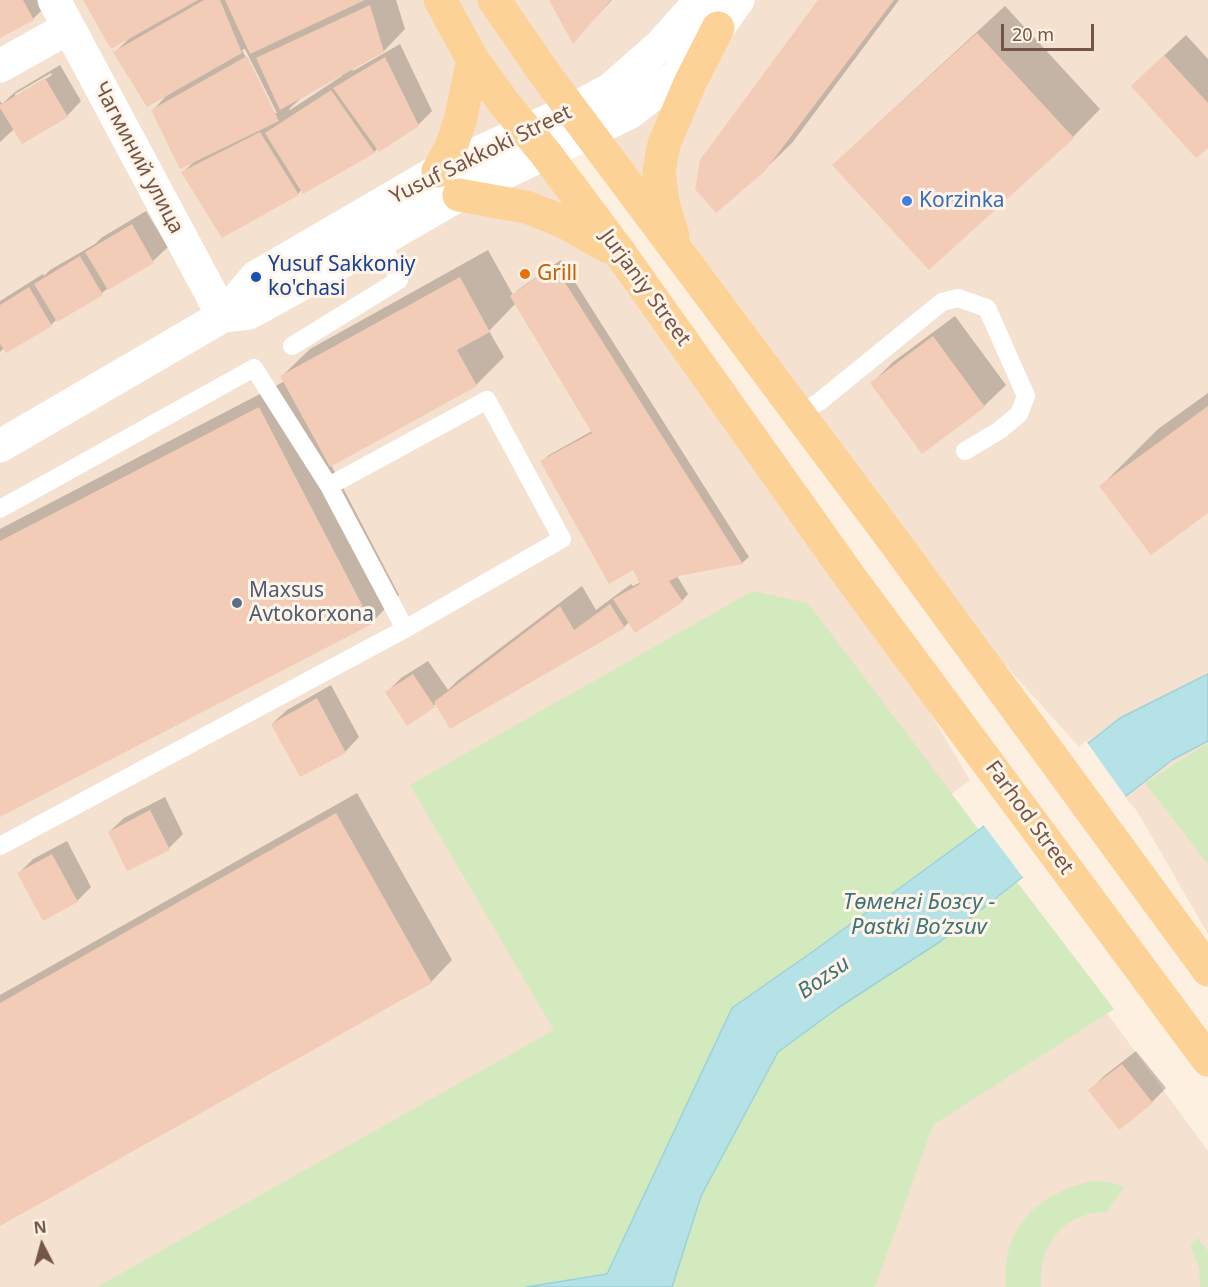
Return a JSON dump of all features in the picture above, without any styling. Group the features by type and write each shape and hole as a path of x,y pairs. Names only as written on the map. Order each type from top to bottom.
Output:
{"main road":[{"name":"Jurjaniy Street","path":"440,0 473,60 621,253 850,577"},
{"path":"494,0 580,121 896,544 1208,970"},
{"name":"Yusuf Sakkoki Street","path":"580,121 611,89 660,46 701,0"},
{"name":"Yusuf Sakkoki Street","path":"0,446 223,316 256,277 580,121 629,113 677,76 718,28 738,0"},
{"path":"0,66 61,14"},
{"name":"Чагминий улица","path":"61,14 223,316"},
{"path":"678,252 663,203 660,171 664,144 690,83 718,28"},
{"path":"473,60 460,121 451,147 448,183 526,207 564,222 621,253"},
{"name":"Yusuf Sakkoki Street","path":"223,316 249,313 381,240 448,183"},
{"name":"Farhod Street","path":"850,577 1208,1060"}],"lane":[{"path":"292,346 399,280 381,240"},
{"path":"799,414 819,402 942,302 958,298 987,308 1026,396 1019,414 1000,430 965,451"},
{"path":"0,509 254,368 329,486 405,629"},
{"path":"0,846 405,629 562,539 487,400 329,486"}],"shaded area":[{"path":"0,0 1208,0 1208,934 1137,811 896,544 588,132 546,153 850,577 970,780 733,960 555,1287 0,1287"},
{"path":"1084,982 1208,1151 1208,1287 814,1287 867,1129"}],"green space":[{"path":"753,591 808,603 979,830 732,1008 607,1274 526,1287 97,1287 554,1030 410,785"},
{"path":"1208,743 1208,864 1145,783"},
{"path":"1017,882 1114,1009 933,1125 875,1287 672,1287 701,1196 778,1052 838,1008 941,941"},
{"path":"1094,1181 1109,1182 1125,1187 1106,1212 1078,1218 1056,1234 1044,1258 1041,1287 1006,1287 1006,1262 1011,1243 1027,1217 1050,1197"},
{"path":"1198,1238 1208,1251 1208,1287 1200,1287 1199,1268 1190,1244"}],"water":[{"name":"Төменгі Бозсу - Pastki Boʻzsuv","path":"1208,674 1208,741 1172,760 941,941 838,1008 778,1052 701,1196 672,1287 526,1287 607,1274 732,1008 979,830 1120,718"}],"pier":[{"path":"1086,741 1128,800 1025,880 982,823"}],"building":[{"path":"0,0 23,0 34,20 0,38"},
{"path":"83,0 198,0 111,49"},
{"path":"204,0 220,0 242,53 147,107 113,52"},
{"path":"225,0 365,0 250,54"},
{"path":"549,0 611,0 573,44"},
{"path":"818,0 894,0 764,172 716,213 695,189 700,160"},
{"path":"370,5 384,52 280,110 256,58"},
{"path":"977,33 1074,138 929,270 832,165"},
{"path":"1164,55 1208,103 1208,148 1196,158 1131,86"},
{"path":"247,56 279,121 180,169 151,110"},
{"path":"385,57 419,126 379,152 333,88"},
{"path":"45,78 68,117 22,144 0,105"},
{"path":"331,90 375,153 303,194 265,133"},
{"path":"260,132 299,195 222,238 181,172"},
{"path":"132,224 154,263 108,290 85,252"},
{"path":"80,256 103,295 57,322 34,284"},
{"path":"554,265 743,564 682,575 669,581 683,602 635,633 613,599 640,584 633,570 609,584 540,461 592,433 510,296"},
{"path":"460,277 490,332 457,350 477,386 330,467 280,376"},
{"path":"29,287 52,326 6,353 0,344 0,305"},
{"path":"933,336 985,407 922,454 870,383"},
{"path":"1208,406 1208,513 1151,555 1099,486"},
{"path":"259,407 372,624 0,817 0,541"},
{"path":"610,604 625,628 450,729 434,702 560,606 574,630"},
{"path":"413,674 435,707 407,726 385,692"},
{"path":"317,698 346,753 300,777 271,724"},
{"path":"150,810 170,850 127,871 108,832"},
{"path":"336,813 432,983 0,1226 0,1003"},
{"path":"52,854 78,902 43,921 17,873"},
{"path":"1122,1064 1153,1103 1119,1130 1088,1090"}],"place":[{"name":"Korzinka","path":"907,201"},
{"name":"Grill","path":"525,274"},
{"name":"Yusuf Sakkoniy ko'chasi","path":"256,277"},
{"name":"Maxsus Avtokorxona","path":"237,603"}],"water label":[{"name":"Bozsu","path":"824,978"}]}
